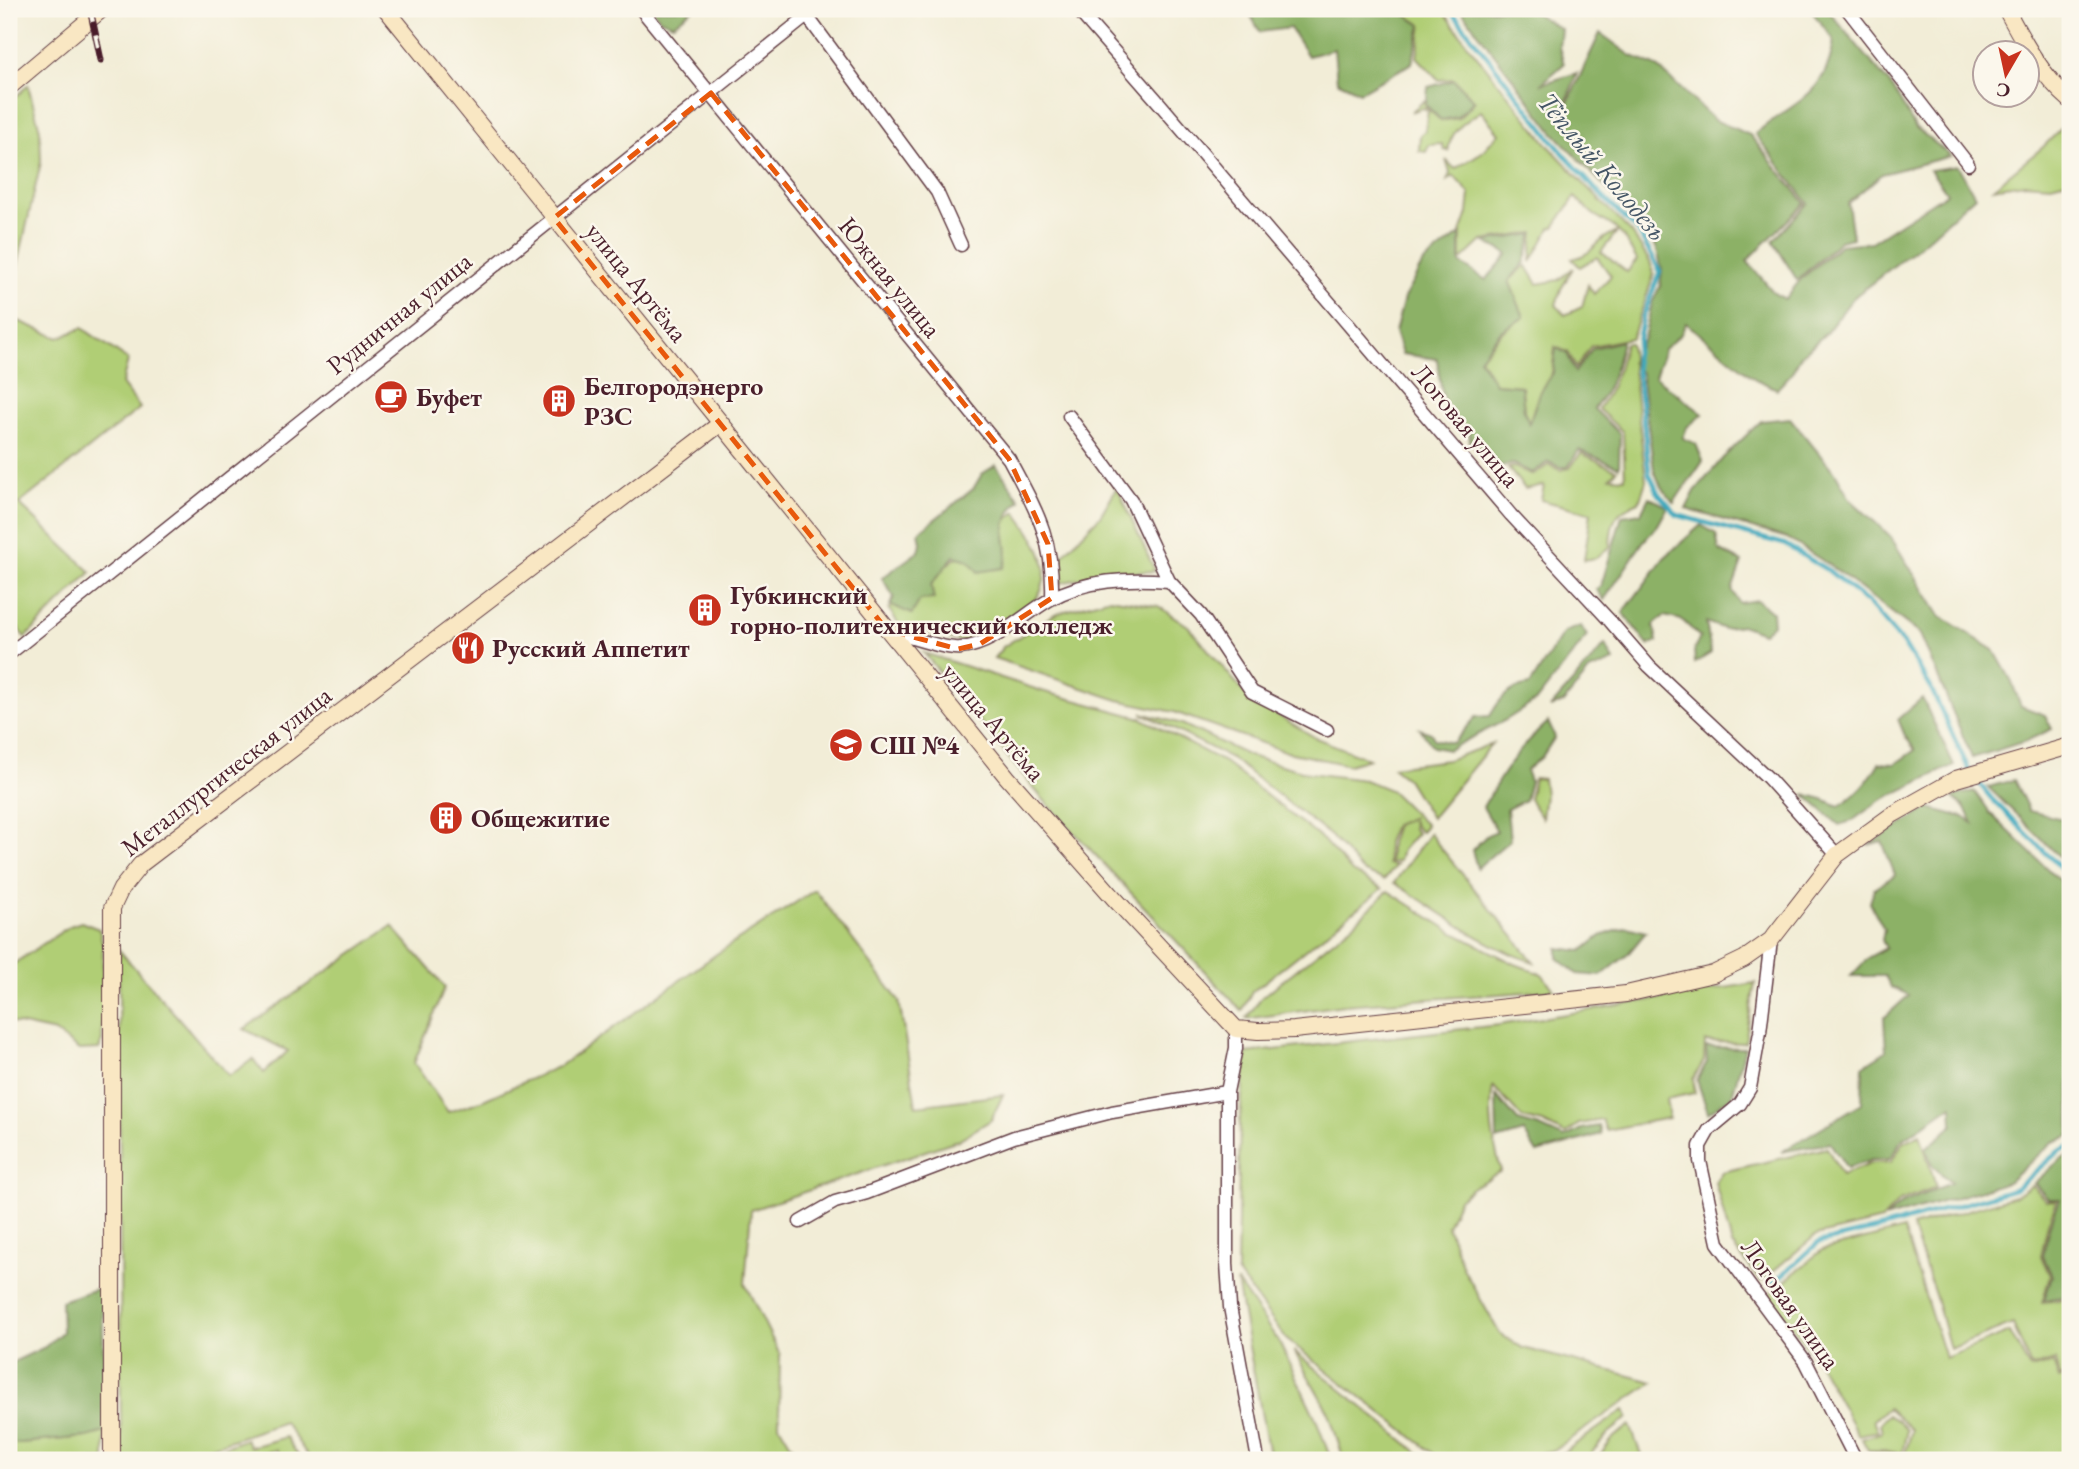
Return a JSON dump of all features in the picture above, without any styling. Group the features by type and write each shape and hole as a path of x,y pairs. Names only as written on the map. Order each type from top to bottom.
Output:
{"street":[{"path":"9,86 103,9"},
{"name":"улица Артёма","path":"386,9 1007,777 1104,887 1236,1028"},
{"name":"Южная улица","path":"641,9 1009,459 1038,515 1048,544 1053,568 1052,598"},
{"name":"Рудничная улица","path":"9,654 807,16 820,9"},
{"name":"Логовая улица","path":"1077,9 1170,114 1511,515 1649,666 1768,778 1837,855"},
{"path":"1847,9 1968,164"},
{"path":"2006,9 2030,53 2067,92"},
{"path":"807,16 937,192 961,245"},
{"path":"1069,416 1131,500 1169,580 1201,615 1252,692 1327,730"},
{"name":"Металлургическая улица","path":"112,1460 112,908 121,889 141,864 720,424"},
{"path":"887,630 958,649 980,644 1052,598 1079,586 1134,578 1169,580"},
{"path":"1258,1460 1230,1307 1227,1264 1227,1092 1236,1048 1236,1028 1258,1031 1294,1030 1626,994 1713,974 1744,959 1771,940 1837,855 1892,815 1956,779 2070,746"},
{"name":"Логовая улица","path":"1771,940 1751,1088 1740,1104 1709,1130 1700,1146 1700,1161 1718,1243 1806,1362 1856,1460"},
{"path":"800,1222 835,1202 867,1193 1014,1137 1112,1112 1227,1092"}],"highlighted area":[{"path":"711,93 1009,459 1048,544 1052,598 980,644 958,649 887,630 554,218"}],"green space":[{"path":"652,9 693,9 673,24 660,19"},
{"path":"1259,9 1374,9 1394,14 1401,12 1421,25 1412,63 1360,92 1337,81 1334,49 1308,56 1290,28 1260,32 1251,16"},
{"path":"1376,9 1442,9 1549,146 1632,233 1650,262 1654,274 1632,338 1591,346 1576,368 1568,352 1555,347 1552,373 1539,393 1529,423 1524,411 1522,386 1495,384 1480,358 1502,332 1524,317 1509,281 1526,265 1538,284 1559,280 1573,268 1561,289 1556,305 1565,315 1582,307 1588,285 1594,294 1611,276 1597,257 1580,267 1572,259 1586,254 1610,234 1617,232 1601,252 1627,272 1637,260 1623,236 1575,197 1554,227 1550,228 1531,262 1534,233 1482,241 1461,261 1461,233 1468,213 1470,194 1454,176 1447,181 1450,173 1446,160 1455,169 1482,152 1499,133 1481,111 1455,132 1448,151 1444,150 1442,144 1429,145 1426,152 1419,151 1420,135 1425,131 1428,111 1423,108 1411,112 1425,100 1425,106 1441,121 1459,118 1475,101 1454,79 1439,80 1417,57 1422,25 1401,12"},
{"path":"1460,9 1530,9 1561,29 1559,47 1564,64 1541,84 1577,73 1560,119 1600,33 1630,55 1659,68 1714,120 1750,135 1805,203 1747,261 1775,294 1785,299 1801,279 1840,245 1871,242 1947,193 1930,170 1958,166 1975,196 1924,242 1853,298 1826,333 1801,356 1791,374 1777,389 1755,379 1686,323 1681,334 1664,349 1655,377 1703,414 1687,427 1683,438 1696,444 1703,461 1674,503 1661,487 1654,470 1641,373 1631,362 1644,338 1652,303 1660,286 1662,270 1656,247 1642,226 1554,133"},
{"path":"1810,9 1827,9 1893,88 1915,127 1951,156 1882,174 1848,203 1853,238 1840,241 1797,280 1773,241 1808,203 1755,134 1806,96 1824,75 1834,40"},
{"path":"1454,80 1474,101 1457,117 1441,120 1426,105 1428,87"},
{"path":"28,85 40,130 41,162 9,303 9,103"},
{"path":"2070,120 2070,180 2051,185 2024,183 1993,188 2043,147"},
{"path":"1460,234 1460,263 1486,280 1508,254 1485,242 1533,234 1525,262 1509,281 1524,317 1501,331 1479,358 1495,384 1521,386 1524,411 1529,423 1540,393 1553,373 1556,348 1567,353 1575,372 1593,348 1622,341 1612,377 1594,409 1620,434 1619,467 1579,450 1568,467 1559,467 1549,462 1532,473 1514,464 1500,466 1485,451 1470,443 1469,429 1457,426 1452,418 1442,394 1437,359 1402,354 1395,332 1404,298 1423,263"},
{"path":"9,317 59,338 82,328 128,360 122,384 140,408 19,504 91,572 25,638 9,615"},
{"path":"1625,343 1630,343 1646,481 1639,502 1616,518 1611,530 1610,547 1596,558 1584,560 1591,513 1541,500 1544,485 1525,489 1508,468 1514,467 1533,475 1549,465 1560,470 1570,468 1581,453 1617,470 1610,477 1625,478 1623,432 1598,409 1612,385"},
{"path":"1790,418 1836,474 1850,499 1890,536 1940,616 1994,650 2010,678 2021,706 2045,715 2052,729 2026,741 1972,758 1920,634 1831,566 1787,538 1686,509 1695,491 1723,458 1761,421"},
{"path":"996,465 1020,500 1007,520 1007,552 1003,568 978,572 968,560 954,556 931,585 934,599 920,600 912,614 890,605 894,597 882,578 919,551 919,532 973,489 982,474"},
{"path":"1117,487 1155,571 1104,574 1060,583 1057,561 1100,516"},
{"path":"1649,497 1668,507 1604,600 1596,589 1601,586 1622,516 1641,513"},
{"path":"1016,512 1038,545 1045,568 1043,584 1027,609 969,644 899,625 889,609"},
{"path":"1701,525 1716,534 1719,550 1742,562 1732,590 1739,603 1757,600 1772,612 1773,624 1763,633 1741,625 1724,629 1706,622 1711,653 1695,663 1694,650 1700,637 1682,620 1664,616 1654,625 1657,642 1648,645 1623,613 1664,558"},
{"path":"1110,598 1158,606 1188,626 1248,697 1316,738 1369,759 1349,765 1287,752 1174,712 1118,700 994,658 1003,647 1055,614"},
{"path":"1581,626 1587,636 1537,700 1506,720 1448,750 1433,747 1420,729 1431,733 1434,739 1453,743 1476,717 1490,716 1506,695 1530,685 1564,632"},
{"path":"1605,645 1614,661 1589,671 1564,702 1550,708"},
{"path":"924,653 1045,692 1141,718 1224,762 1323,840 1352,872 1382,889 1252,992 1242,1011 1041,797"},
{"path":"1922,698 1954,765 1879,801 1852,821 1839,825 1804,794 1839,806 1862,787 1879,763 1895,764 1915,750 1898,719"},
{"path":"1142,713 1182,724 1249,756 1309,773 1365,780 1390,790 1426,825 1421,832 1412,820 1413,829 1417,833 1402,850 1399,861 1390,863 1390,843 1396,825 1413,817 1394,825 1387,842 1388,864 1396,865 1384,880 1362,871 1331,836 1231,758"},
{"path":"1548,722 1555,737 1542,757 1526,770 1530,781 1525,800 1507,809 1510,840 1477,868 1472,850 1487,835 1497,831 1483,807 1511,762"},
{"path":"1492,744 1431,818 1407,779 1392,767 1448,760"},
{"path":"1534,778 1543,779 1545,795 1542,818 1529,799"},
{"path":"2014,780 2029,811 2067,820 2070,826 2070,867 1988,787"},
{"path":"1974,791 1990,813 2061,882 2070,918 2070,1136 2053,1142 2008,1182 1885,1219 1902,1203 1951,1183 1932,1165 1926,1149 1953,1125 1952,1105 1901,1141 1890,1159 1872,1160 1847,1168 1830,1143 1781,1152 1862,1103 1863,1066 1886,1051 1884,1018 1909,995 1891,987 1885,976 1851,976 1869,957 1886,948 1882,940 1884,929 1870,903 1874,889 1895,875 1882,841 1868,845 1929,808 1963,817 1973,823 1964,807 1952,797"},
{"path":"1430,833 1534,962 1479,938 1394,883"},
{"path":"815,890 899,1001 916,1106 1003,1095 991,1120 958,1140 751,1210 745,1284 780,1355 779,1425 794,1450 793,1460 311,1460 284,1422 173,1460 121,1460 119,950 229,1076 253,1059 264,1073 288,1051 244,1029 392,926 445,987 414,1063 448,1112 481,1101 560,1066 718,953"},
{"path":"1388,891 1452,932 1515,964 1542,974 1554,990 1344,1005 1246,1019 1261,998 1354,924"},
{"path":"81,922 99,929 103,945 102,1041 99,1049 79,1050 55,1032 9,1022 9,967 70,926"},
{"path":"1627,927 1646,932 1627,955 1601,976 1577,974 1558,958 1558,948 1582,951 1601,936"},
{"path":"1755,983 1745,1043 1705,1042 1704,1061 1693,1079 1695,1093 1666,1099 1669,1118 1606,1130 1602,1120 1579,1124 1565,1134 1543,1123 1522,1118 1493,1086 1492,1129 1501,1171 1459,1199 1447,1226 1464,1270 1500,1334 1523,1348 1653,1382 1554,1450 1511,1460 1442,1460 1286,1339 1237,1272 1240,1118 1246,1053 1499,1025"},
{"path":"1706,1047 1745,1048 1732,1096 1708,1113 1697,1080 1707,1062"},
{"path":"1496,1095 1518,1121 1564,1138 1581,1129 1599,1126 1601,1134 1537,1153 1524,1132 1497,1140"},
{"path":"1920,1134 1936,1187 1899,1201 1882,1220 1815,1236 1761,1281 1732,1245 1715,1182 1722,1172 1827,1148 1842,1175 1872,1163 1891,1162 1903,1143"},
{"path":"2070,1154 2070,1296 2044,1300 2052,1276 2043,1256 2050,1224 2060,1199 2048,1199 2034,1183"},
{"path":"2032,1185 2046,1201 2057,1200 2048,1223 2041,1256 2050,1276 2042,1302 2070,1299 2070,1374 2059,1378 2055,1360 2031,1367 2013,1324 1950,1349 1912,1227 2015,1196"},
{"path":"1904,1229 1945,1358 2010,1332 2030,1369 2053,1363 2059,1379 2070,1375 2070,1460 1873,1460 1869,1453 1884,1452 1904,1457 1912,1430 1888,1408 1873,1420 1878,1431 1858,1435 1819,1364 1768,1295 1822,1250"},
{"path":"1237,1282 1279,1342 1316,1419 1331,1460 1270,1460"},
{"path":"102,1287 105,1432 87,1437 9,1444 9,1364 45,1347 62,1332 61,1301"},
{"path":"1294,1351 1427,1460 1344,1460 1329,1413"},
{"path":"1624,1410 1628,1418 1610,1432 1585,1460 1541,1460 1557,1457"},
{"path":"1887,1415 1907,1430 1902,1454 1868,1450 1862,1439 1882,1432 1880,1423"},
{"path":"1630,1425 1643,1460 1596,1460 1614,1437"},
{"path":"105,1432 105,1460 9,1460 9,1444 87,1437"},
{"path":"286,1437 301,1460 281,1460 277,1450 253,1456 255,1460 189,1460 246,1439 250,1447"}],"waterway":[{"name":"Тёплый Колодезь","path":"1450,9 1557,146 1596,190 1638,231 1660,271 1643,317 1635,358 1649,473 1658,493 1677,515 1784,544 1829,571 1868,603 1903,643 1930,686 1969,770"},
{"name":"Тёплый Колодезь","path":"1974,777 1991,798 2070,877"},
{"path":"1772,1284 1818,1243 1881,1228 2015,1189 2059,1151 2070,1146"}],"railway":[{"path":"90,9 101,60"}],"place":[{"name":"Буфет","path":"391,397"},
{"name":"Белгородэнерго РЗС","path":"559,401"},
{"name":"Губкинский горно-политехнический колледж","path":"705,610"},
{"name":"Русский Аппетит","path":"468,648"},
{"name":"СШ №4","path":"846,745"},
{"name":"Общежитие","path":"446,818"}]}
